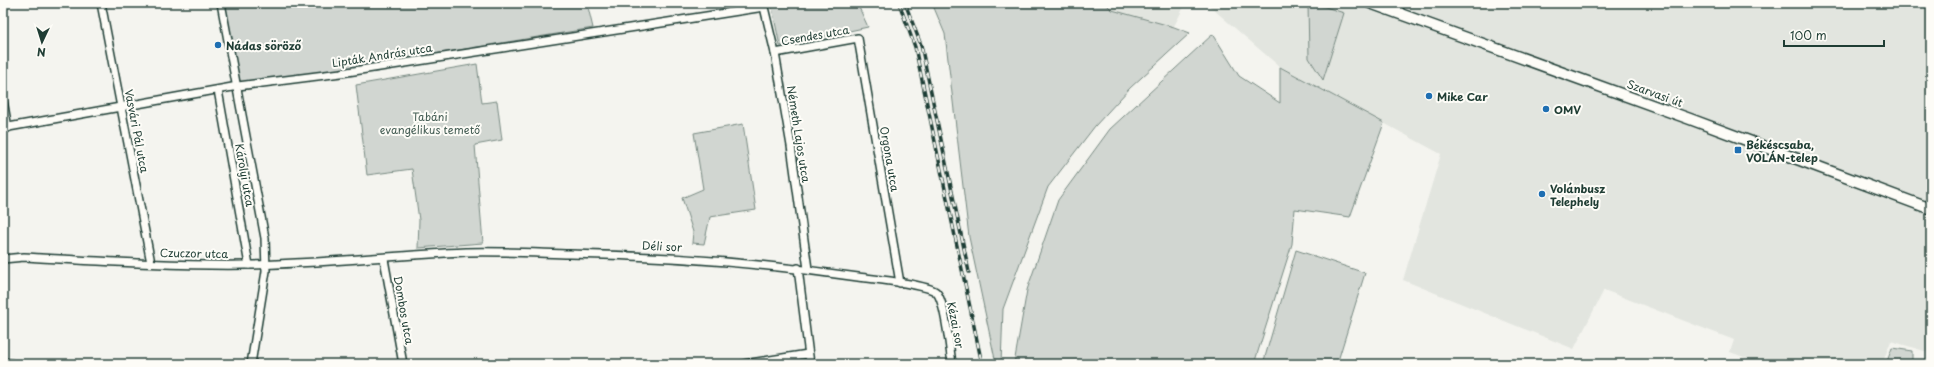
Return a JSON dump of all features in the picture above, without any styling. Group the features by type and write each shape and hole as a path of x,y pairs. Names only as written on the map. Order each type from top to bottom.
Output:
{"main road":[{"name":"Szarvasi út","path":"1370,3 1401,13 1931,209"}],"street":[{"name":"Vasvári Pál utca","path":"102,3 151,263"},
{"path":"221,3 238,86 265,238 267,264 251,364"},
{"path":"1393,3 1401,13"},
{"name":"Lipták András utca","path":"5,128 238,86 341,73 764,5"},
{"name":"Németh Lajos utca","path":"764,5 775,53 791,146 808,269"},
{"name":"Csendes utca","path":"775,53 858,38"},
{"name":"Orgona utca","path":"858,38 900,283"},
{"name":"Károlyi utca","path":"218,90 250,265"},
{"path":"3,100 5,128"},
{"name":"Déli sor","path":"384,259 467,252 595,254 730,261 808,269 928,288 936,292"},
{"name":"Czuczor utca","path":"3,259 24,257 151,263 250,265 384,259"},
{"name":"Dombos utca","path":"384,259 403,364"},
{"path":"798,268 810,364"},
{"name":"Kézai sor","path":"936,292 942,306 952,364"},
{"path":"744,364 808,354"},
{"path":"3,362 13,364"}],"shaded area":[{"path":"1105,3 1186,3 1172,30 1112,10"},
{"path":"1206,3 1931,3 1931,353 1891,341 1882,364 1763,364 1730,352 1734,340 1604,290 1574,349 1403,280 1441,154 1280,67"}],"green space":[{"path":"222,3 587,3 593,28 238,86"},
{"path":"771,3 857,3 868,27 780,46"},
{"path":"932,3 1105,3 1112,10 1174,27 1190,33 1130,88 1095,126 1048,187 1003,309 1001,364 996,364 969,237 945,34"},
{"path":"1308,3 1313,3 1344,13 1323,80 1309,58"},
{"path":"1213,34 1239,76 1280,103 1280,67 1384,123 1350,217 1295,209 1292,244 1254,364 1014,364 1027,290 1058,200 1110,129"},
{"name":"Tabáni evangélikus temető","path":"477,64 482,103 497,101 502,140 475,145 483,243 418,248 419,220 412,169 367,175 356,85"},
{"path":"743,124 756,210 710,217 704,244 692,243 693,232 682,198 703,189 694,133"},
{"path":"1296,250 1365,273 1337,364 1263,364"},
{"path":"1892,348 1912,351 1912,364 1886,364"}],"railway":[{"path":"899,3 915,47 982,364"},
{"path":"905,3 921,45 969,272"}],"place":[{"name":"Nádas söröző","path":"218,45"},
{"name":"Mike Car","path":"1429,96"},
{"name":"OMV","path":"1546,109"},
{"name":"Békéscsaba, VOLÁN-telep","path":"1738,150"},
{"name":"Volánbusz Telephely","path":"1542,194"}]}
